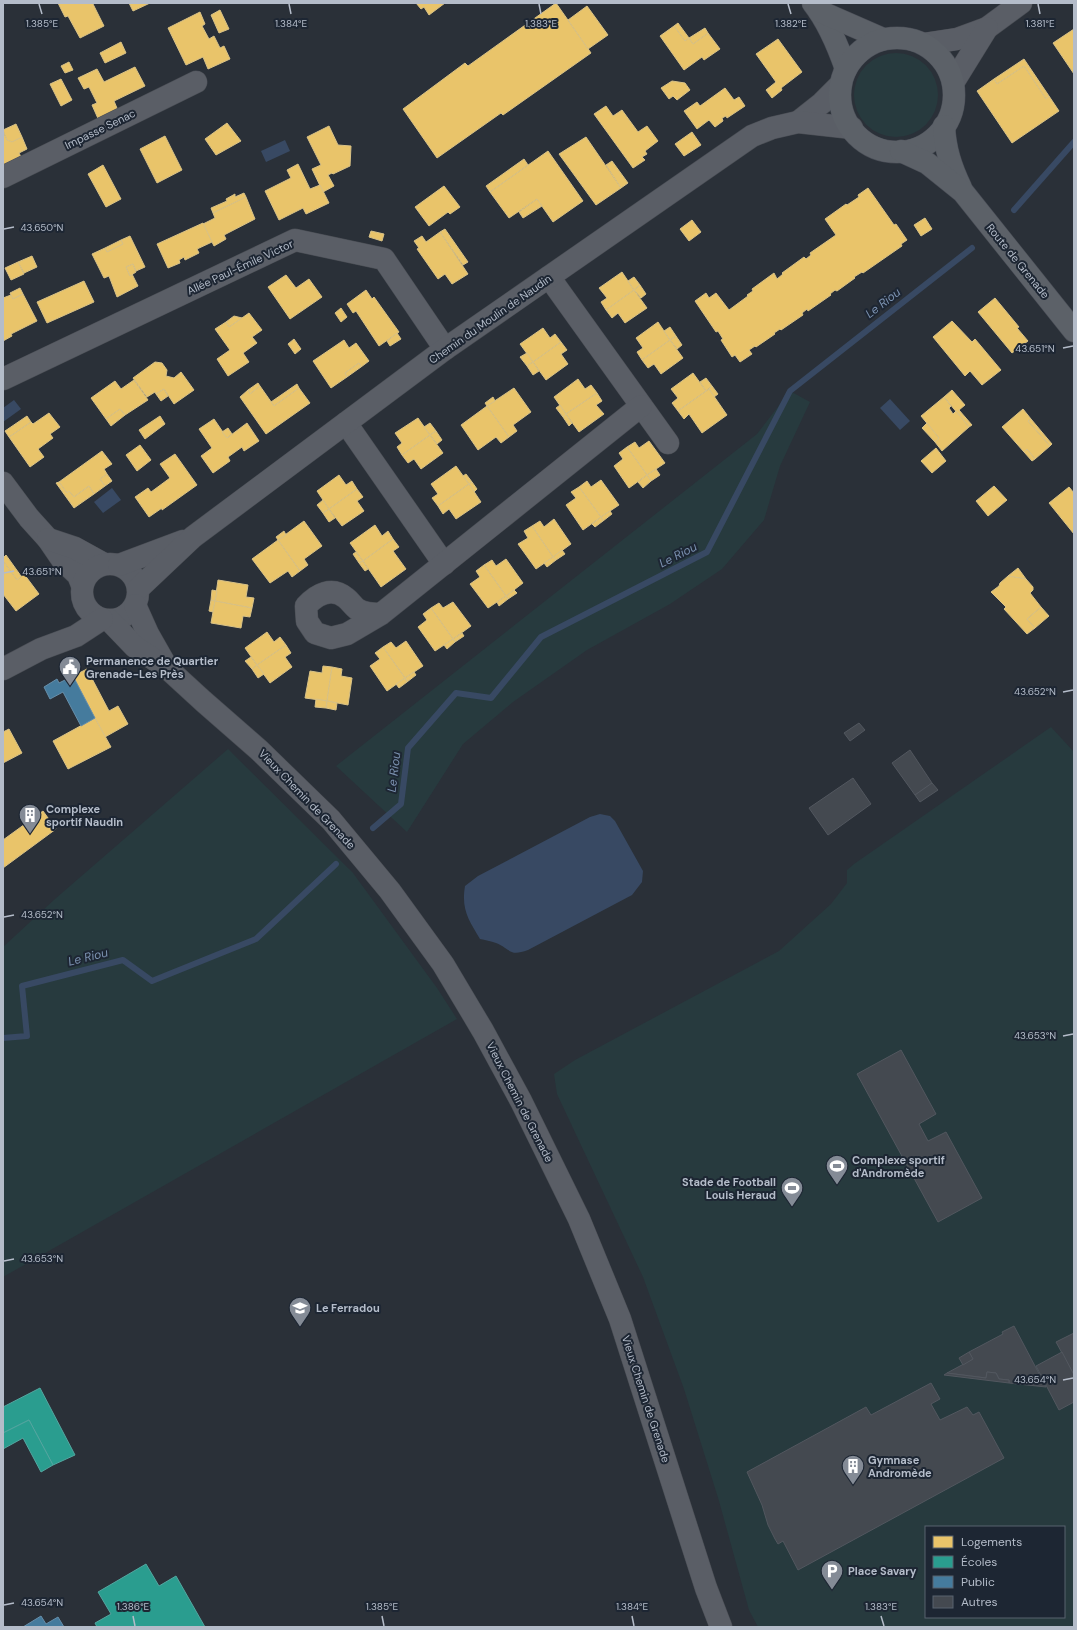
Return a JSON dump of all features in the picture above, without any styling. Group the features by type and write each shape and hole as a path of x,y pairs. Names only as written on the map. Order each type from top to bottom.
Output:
{"main road":[{"path":"816,7 883,39"},
{"path":"816,7 837,46 844,77"},
{"path":"904,38 924,44 935,52 949,71 954,92 953,106 949,118 936,136 926,144 914,149 901,151 885,150 870,144 857,135 846,119 842,107 840,96 844,77 853,59 862,50 883,39 904,38"},
{"path":"944,126 945,144 951,166 963,192"},
{"path":"901,151 926,163 963,192"},
{"name":"Route de Grenade","path":"963,192 1074,331"}],"street":[{"path":"924,44 957,39 987,28 1021,3"},
{"path":"953,83 987,28"},
{"name":"Chemin du Moulin de Naudin","path":"798,122 822,103 844,77"},
{"name":"Impasse Senac","path":"3,177 196,82"},
{"name":"Chemin du Moulin de Naudin","path":"137,597 193,537 445,349 752,136 772,128 798,122 852,128"},
{"name":"Allée Paul-Émile Victor","path":"3,379 295,240 384,259 445,349"},
{"path":"549,276 668,443"},
{"path":"381,614 641,406"},
{"path":"346,424 444,564"},
{"path":"3,483 29,518 48,539 63,561 78,576 88,610 95,616 106,620"},
{"name":"Chemin du Moulin de Naudin","path":"111,564 193,537"},
{"path":"3,669 41,649 76,636 106,620 119,619 128,614 137,597 136,581 126,568 111,564 75,548 48,539"},
{"path":"41,649 68,627 83,594 85,578 90,572 111,564"},
{"name":"Vieux Chemin de Grenade","path":"137,597 148,634 167,668"},
{"name":"Vieux Chemin de Grenade","path":"106,620 135,647 167,668 260,750 331,820 390,891 443,964 484,1031 521,1101 579,1219 620,1320 706,1588 722,1627"}],"green space":[{"path":"896,53 912,56 926,65 935,79 938,95 935,111 926,125 912,134 896,137 880,134 866,125 857,111 854,95 857,79 866,65 880,56"},
{"path":"790,391 810,402 780,466 764,520 722,569 670,604 587,650 513,702 463,744 407,832 336,766 757,434"},
{"name":"Complexe sportif d'Andromède","path":"1051,727 1074,752 1074,1627 758,1627 749,1610 719,1501 684,1389 643,1277 557,1094 554,1074 575,1060 779,951 831,904 847,883 847,870"},
{"path":"228,749 353,873 437,988 457,1019 3,1277 3,947 55,899"}],"water":[{"path":"285,140 290,151 266,162 261,151"},
{"path":"890,399 910,421 900,430 880,408"},
{"path":"14,400 21,409 3,422 3,408"},
{"path":"112,488 121,500 103,513 94,502"},
{"path":"600,814 610,816 615,821 643,871 642,882 632,895 522,952 513,952 496,943 480,939 469,920 465,908 465,886 478,876 590,817"}],"building: Logements":[{"path":"58,3 94,3 93,4 104,26 80,38 68,16 65,17"},
{"path":"129,3 150,3 133,11"},
{"path":"416,3 445,3 429,15 424,7 421,9"},
{"path":"556,3 591,53 503,115 501,113 437,158 403,109 465,63 468,66"},
{"path":"587,6 608,35 588,49 568,20"},
{"path":"220,10 229,29 219,33 211,15"},
{"path":"200,12 205,24 202,26 209,39 214,36 220,48 224,46 230,59 208,69 203,57 186,65 168,28"},
{"path":"678,23 689,38 685,41 674,26"},
{"path":"674,26 685,41 689,38 693,44 708,33 720,49 704,60 702,57 684,70 660,36"},
{"path":"705,28 708,33 693,44 689,38"},
{"path":"1074,29 1074,74 1053,43"},
{"path":"778,39 802,72 781,88 782,90 772,98 766,90 776,82 756,54"},
{"path":"121,42 126,53 105,63 100,53"},
{"path":"1024,59 1049,96 1046,99 1024,66 997,84 994,79"},
{"path":"69,62 73,70 65,73 61,66"},
{"path":"1024,66 1046,99 1049,96 1059,111 1012,143 977,91 994,79 997,84"},
{"path":"135,67 145,86 114,101 119,113 100,123 92,105 97,103 89,87 84,89 78,78 97,69 104,82"},
{"path":"61,79 72,100 61,106 50,84"},
{"path":"672,81 685,83 690,90 677,100 673,96 669,99 661,88"},
{"path":"725,88 734,100 739,97 745,106 727,118 726,116 722,118 723,121 715,127 709,120 697,129 684,111 697,102 700,106"},
{"path":"606,106 613,116 622,110 638,132 647,126 658,141 645,151 647,154 642,157 645,160 633,168 594,114"},
{"path":"227,123 241,141 216,155 205,139"},
{"path":"16,124 22,137 12,142 7,140 3,130"},
{"path":"329,126 338,145 351,146 350,166 328,175 334,186 323,192 312,169 321,165 307,137"},
{"path":"3,132 7,140 12,142 22,137 27,149 19,153 23,161 3,171"},
{"path":"692,132 701,145 684,156 675,144"},
{"path":"165,136 182,170 157,183 140,149"},
{"path":"586,137 621,188 596,205 559,154"},
{"path":"548,151 583,201 553,222 537,199 509,218 490,192"},
{"path":"524,159 528,165 490,192 486,186"},
{"path":"612,161 628,183 621,188 606,165"},
{"path":"298,164 310,189 320,185 329,203 306,214 303,208 279,220 265,191 291,178 287,170"},
{"path":"103,165 121,199 106,207 88,174"},
{"path":"444,186 460,207 450,214 448,212 429,226 415,207"},
{"path":"868,188 894,225 896,224 907,240 901,244 902,246 863,273 862,272 854,277 855,278 837,291 835,290 830,294 831,295 808,311 807,309 802,313 803,315 774,333 775,334 756,347 755,346 749,350 752,354 740,362 735,355 732,357 721,340 723,339 718,331 716,332 695,301 706,293 709,298 716,293 729,310 748,296 747,295 753,291 752,289 774,273 777,279 783,274 782,273 804,257 806,259 811,255 810,253 836,235 825,219 859,197 858,195"},
{"path":"244,193 246,197 213,213 211,208 227,201 226,199 235,194 235,197"},
{"path":"246,197 255,219 224,235 226,239 214,246 203,224 215,218 213,213"},
{"path":"537,199 542,206 523,218 519,212"},
{"path":"925,218 932,229 921,236 914,225"},
{"path":"692,220 701,232 689,241 680,229"},
{"path":"203,223 212,242 197,249 199,253 185,260 184,257 179,260 180,263 168,268 157,244"},
{"path":"445,229 468,262 463,265 440,232"},
{"path":"371,231 384,234 382,241 369,237"},
{"path":"440,232 468,274 452,284 445,274 438,279 417,249 419,248 414,241 422,236 426,242"},
{"path":"130,236 145,267 136,271 133,264 126,267 130,276 132,274 138,286 117,297 109,276 104,278 92,254 105,248 107,252 123,244 121,240"},
{"path":"121,240 123,244 107,252 105,248"},
{"path":"32,256 37,267 24,273 18,262"},
{"path":"18,262 24,274 11,280 5,268"},
{"path":"133,264 136,272 130,276 126,267"},
{"path":"622,272 634,290 606,310 601,302 607,298 599,288"},
{"path":"286,275 296,288 309,279 322,297 290,319 268,287"},
{"path":"634,277 640,285 634,290 628,281"},
{"path":"84,281 94,302 47,323 37,302"},
{"path":"640,285 646,294 641,298 634,290"},
{"path":"20,288 23,294 13,299 10,293"},
{"path":"366,290 372,299 374,297 399,332 379,346 356,311 353,313 347,304"},
{"path":"634,290 647,308 625,323 618,313 612,318 606,310"},
{"path":"23,294 37,321 11,334 12,336 3,341 3,298 11,295 13,299"},
{"path":"995,298 1019,327 1017,328 1028,341 1012,353 978,312"},
{"path":"341,308 347,317 341,322 335,313"},
{"path":"249,313 262,330 252,337 257,343 243,353 249,362 228,376 217,359 230,350 215,329 226,322 229,327"},
{"path":"234,316 242,318 229,327 226,322"},
{"path":"952,321 972,342 975,339 1001,370 982,385 970,371 965,376 933,337"},
{"path":"658,322 670,340 642,360 637,352 643,348 636,338"},
{"path":"670,327 676,336 670,340 664,331"},
{"path":"543,328 550,338 555,334 561,342 533,362 520,344"},
{"path":"397,333 401,339 390,346 387,341"},
{"path":"676,336 682,345 677,349 670,340"},
{"path":"294,339 301,349 295,354 288,344"},
{"path":"344,340 349,348 356,343 369,361 361,367 359,363 345,373 347,377 331,388 313,361"},
{"path":"670,340 683,358 661,374 654,364 648,368 642,360"},
{"path":"561,342 567,350 561,354 568,364 546,380 533,362"},
{"path":"527,353 533,362 527,366 520,357"},
{"path":"155,362 162,363 167,370 166,376 174,378 181,372 194,390 174,404 164,389 147,397 133,378"},
{"path":"533,362 539,371 533,375 527,366"},
{"path":"359,363 361,367 347,377 345,373"},
{"path":"693,373 706,391 678,411 672,403 678,398 671,389"},
{"path":"706,378 712,386 706,391 700,382"},
{"path":"578,379 585,389 591,385 597,393 566,414 554,397"},
{"path":"134,380 148,400 125,415 120,409 106,419 91,398 115,381 121,389"},
{"path":"258,383 260,386 250,394 248,390"},
{"path":"297,384 299,388 274,406 271,402"},
{"path":"260,386 274,406 299,388 310,403 266,434 240,397 248,390 250,394"},
{"path":"712,386 718,394 714,397 709,389"},
{"path":"514,388 531,412 513,425 517,431 509,437 487,406"},
{"path":"164,389 168,396 161,401 156,394"},
{"path":"709,389 727,415 702,433 689,414 684,419 678,411"},
{"path":"952,390 965,405 959,410 972,425 969,427 944,397"},
{"path":"597,393 602,401 596,405 604,414 579,432 566,414"},
{"path":"493,397 495,401 487,406 485,403"},
{"path":"944,397 951,406 949,408 953,414 956,411 969,427 942,451 935,442 939,438 921,416"},
{"path":"560,405 566,414 563,417 556,408"},
{"path":"487,406 509,437 501,443 496,437 478,450 461,425"},
{"path":"120,409 125,415 111,426 106,419"},
{"path":"1023,409 1031,419 1028,421 1050,446 1035,459 1027,449 1024,452 1002,427"},
{"path":"49,413 60,427 50,434 53,438 38,449 44,457 30,467 9,437 31,422 33,424"},
{"path":"566,414 572,423 569,426 563,417"},
{"path":"27,416 31,422 9,437 5,431"},
{"path":"160,416 165,424 145,439 139,430"},
{"path":"418,418 430,435 402,455 397,447 402,443 395,433"},
{"path":"214,419 227,438 247,423 259,441 244,451 242,447 228,457 230,461 213,473 201,456 212,448 199,429"},
{"path":"1031,419 1052,444 1050,446 1028,421"},
{"path":"430,423 436,431 430,435 424,427"},
{"path":"927,423 939,438 935,442 922,428"},
{"path":"228,428 232,434 227,438 222,432"},
{"path":"436,431 442,440 437,444 430,435"},
{"path":"430,435 443,453 421,469 414,459 408,463 402,455"},
{"path":"649,441 665,463 647,475 627,447 635,442 639,448"},
{"path":"140,445 151,460 137,471 126,455"},
{"path":"627,447 647,475 629,488 614,466 623,459 619,453"},
{"path":"936,448 946,461 932,473 921,461"},
{"path":"1027,449 1035,459 1032,461 1024,452"},
{"path":"102,451 112,464 104,469 107,474 100,479 105,486 94,494 89,486 74,497 69,491 67,493 59,482"},
{"path":"175,454 197,485 162,510 162,508 149,517 135,497 148,488 151,492 170,478 160,464"},
{"path":"456,466 469,484 438,506 432,498 438,494 431,484"},
{"path":"656,469 660,475 651,481 647,475"},
{"path":"107,474 112,481 105,486 100,479"},
{"path":"466,474 472,482 469,484 463,476"},
{"path":"339,475 346,485 352,481 357,489 329,509 317,491"},
{"path":"647,475 651,481 643,488 638,482"},
{"path":"601,480 619,505 601,517 579,487 587,481 591,487"},
{"path":"59,482 67,493 69,491 74,497 89,486 94,494 74,508 56,483"},
{"path":"472,482 477,489 474,492 469,484"},
{"path":"469,484 481,502 456,519 449,509 443,514 438,506"},
{"path":"994,486 1007,500 988,516 976,501"},
{"path":"579,487 601,517 583,530 566,505 576,498 571,492"},
{"path":"1069,487 1074,493 1074,534 1049,503"},
{"path":"357,489 363,497 357,501 364,511 342,526 329,509"},
{"path":"323,500 329,509 323,513 317,505"},
{"path":"329,509 335,518 329,522 323,513"},
{"path":"610,511 612,514 603,521 601,517"},
{"path":"601,517 603,521 595,527 592,524"},
{"path":"554,519 571,544 553,557 532,526 540,521 544,527"},
{"path":"304,521 322,546 304,559 308,565 300,571 278,540"},
{"path":"375,525 382,536 388,531 393,539 363,561 350,543"},
{"path":"532,526 553,557 536,569 518,544 528,538 524,531"},
{"path":"284,531 286,535 278,540 276,537"},
{"path":"393,539 399,547 393,551 406,569 381,587 363,561"},
{"path":"278,540 300,571 292,577 288,571 270,583 252,559"},
{"path":"562,550 565,554 556,560 553,557"},
{"path":"356,552 363,561 359,563 353,554"},
{"path":"6,555 21,576 17,580 3,561 3,558"},
{"path":"553,557 556,560 547,567 544,563"},
{"path":"506,559 523,583 506,596 484,565 492,560 496,566"},
{"path":"3,561 17,580 24,574 39,594 16,611 3,594"},
{"path":"363,561 368,569 365,571 359,563"},
{"path":"484,565 506,596 488,608 470,584 480,577 476,571"},
{"path":"1018,568 1026,579 1008,576"},
{"path":"1008,576 1026,579 1033,587 1033,590 1030,593 1041,607 1027,619 1035,628 1027,634 1004,609 1006,607 991,592"},
{"path":"218,580 248,585 246,597 254,598 252,608 215,601"},
{"path":"212,590 217,591 215,601 211,600"},
{"path":"514,590 517,593 508,599 506,596"},
{"path":"506,596 508,599 499,606 497,602"},
{"path":"211,600 215,601 213,612 209,611"},
{"path":"215,601 252,608 250,617 243,616 241,628 211,623"},
{"path":"453,602 471,626 453,639 431,608 439,603 443,608"},
{"path":"1041,607 1049,616 1035,628 1027,619"},
{"path":"431,608 453,639 435,651 418,627 427,620 423,614"},
{"path":"267,632 274,642 280,637 286,645 257,665 245,648"},
{"path":"462,633 464,636 455,642 453,639"},
{"path":"453,639 455,642 447,649 444,645"},
{"path":"406,641 423,666 405,678 383,647 391,642 396,648"},
{"path":"286,645 291,653 285,657 292,667 270,683 257,665"},
{"path":"383,647 405,678 387,691 370,666 380,659 375,653"},
{"path":"251,657 257,665 252,669 245,661"},
{"path":"257,665 264,674 258,678 252,669"},
{"path":"323,666 332,667 327,701 305,698 310,671 322,673"},
{"path":"332,667 342,669 341,676 352,678 348,705 327,701"},
{"path":"87,669 109,711 118,706 128,724 105,737 73,676"},
{"path":"414,672 416,675 407,682 405,678"},
{"path":"405,678 407,682 399,688 396,684"},
{"path":"316,699 327,701 326,708 315,707"},
{"path":"327,701 337,703 336,710 326,708"},
{"path":"95,718 111,747 68,769 53,741"},
{"path":"9,729 22,753 3,763 3,732"},
{"name":"Complexe sportif Naudin","path":"43,811 56,829 3,868 3,840"}],"building: Écoles":[{"path":"40,1388 75,1455 53,1465 29,1420 3,1433 3,1407"},
{"path":"29,1420 53,1465 41,1472 23,1438 3,1449 3,1433"},
{"path":"146,1564 159,1586 176,1576 205,1627 97,1627 95,1623 111,1614 98,1592"}],"building: Public":[{"path":"73,676 95,718 81,726 63,692 50,699 44,687 57,679 59,683"},
{"path":"41,1616 46,1624 58,1617 64,1627 23,1627"}],"building: Autres":[{"path":"859,723 865,730 850,741 844,733"},
{"path":"910,750 932,783 915,795 892,763"},
{"path":"853,778 871,804 828,835 809,808"},
{"path":"932,783 938,790 920,802 915,795"},
{"path":"901,1050 936,1114 919,1124 928,1141 946,1132 982,1198 938,1222 857,1074"},
{"path":"1014,1326 1046,1387 1009,1383 1009,1380 999,1379 996,1373 987,1372 986,1378 947,1373 973,1359 969,1352 1003,1334 1002,1332"},
{"path":"1074,1333 1074,1375 1056,1342"},
{"path":"969,1352 973,1359 963,1365 959,1358"},
{"path":"1062,1352 1074,1375 1074,1402 1059,1410 1036,1366"},
{"path":"987,1372 996,1373 999,1379 1009,1380 1009,1383 944,1375 947,1373 986,1378"},
{"name":"Gymnase Andromède","path":"931,1383 940,1399 931,1404 940,1420 967,1407 973,1415 979,1412 1004,1458 798,1570 783,1541 778,1544 775,1539 747,1472 866,1407 871,1415"}],"waterway":[{"name":"Le Riou","path":"1014,210 1074,142"},
{"name":"Le Riou","path":"373,828 401,804 408,748 456,693 491,698 541,637 707,552 790,391 972,248"},
{"name":"Le Riou","path":"3,1038 27,1036 22,986 123,960 152,981 256,939 336,864"}],"place":[{"name":"Permanence de Quartier Grenade-Les Près","path":"70,686"},
{"name":"Complexe sportif Naudin","path":"30,834"},
{"name":"Complexe sportif d'Andromède","path":"837,1186"},
{"name":"Stade de Football Louis Heraud","path":"792,1208"},
{"name":"Le Ferradou","path":"300,1328"},
{"name":"Gymnase Andromède","path":"853,1486"},
{"name":"Place Savary","path":"832,1590"}]}
